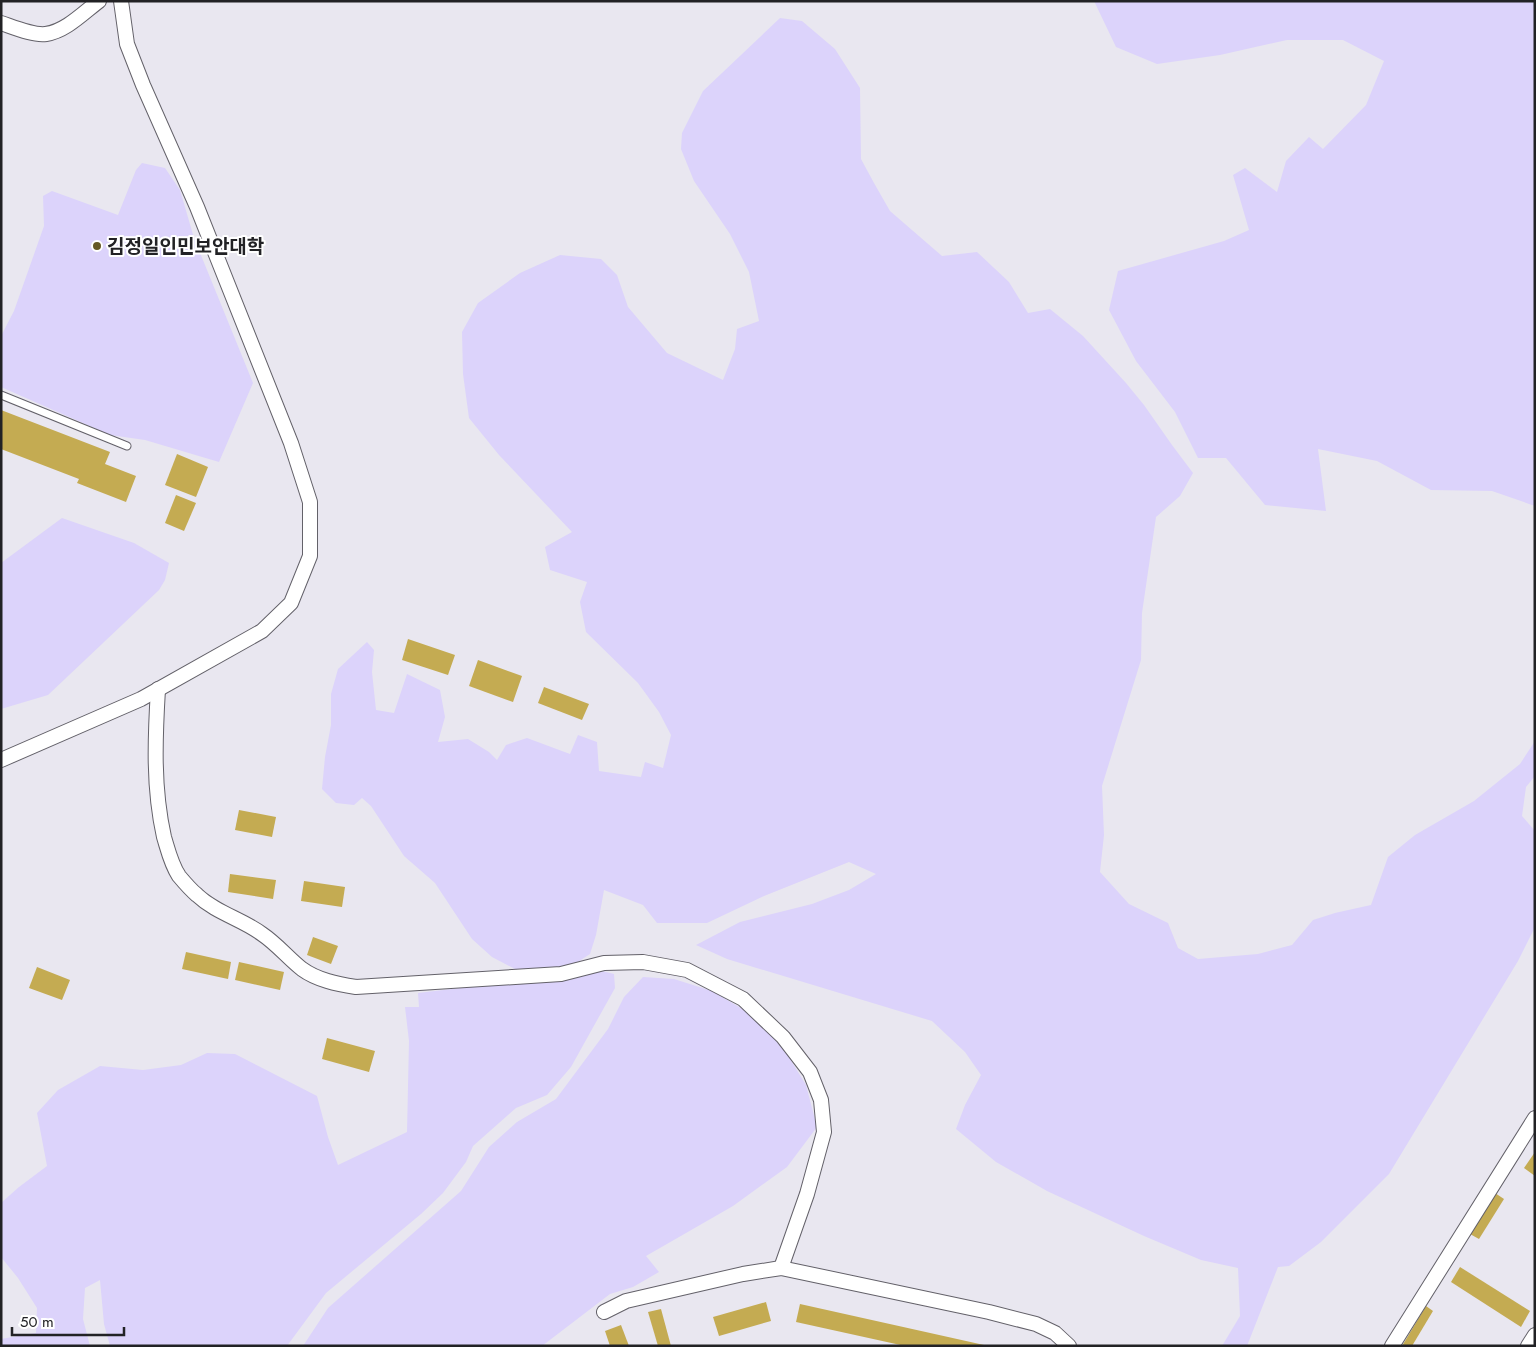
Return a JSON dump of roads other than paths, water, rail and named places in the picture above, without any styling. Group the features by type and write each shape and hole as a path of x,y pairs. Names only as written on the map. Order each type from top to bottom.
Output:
{"street":[{"path":"1,22 22,30 46,34 67,26 99,1"},
{"path":"1,760 141,698 262,631 291,603 310,556 310,502 291,443 201,216 143,85 127,44 121,1"},
{"path":"158,689 155,742 159,809 169,857 179,876 198,896 223,913 263,934 303,970 313,976 335,984 356,987 561,974 604,963 643,962 687,970 744,999 783,1037 810,1072 821,1100 824,1132 807,1194 781,1268"},
{"path":"1392,1346 1535,1118"},
{"path":"604,1312 626,1301 744,1274 781,1268 989,1312 1036,1324 1055,1333 1070,1346"},
{"path":"1528,1346 1535,1335"}],"lane":[{"path":"1,395 127,446"}],"place":[{"name":"김정일인민보안대학","path":"97,246"}]}
